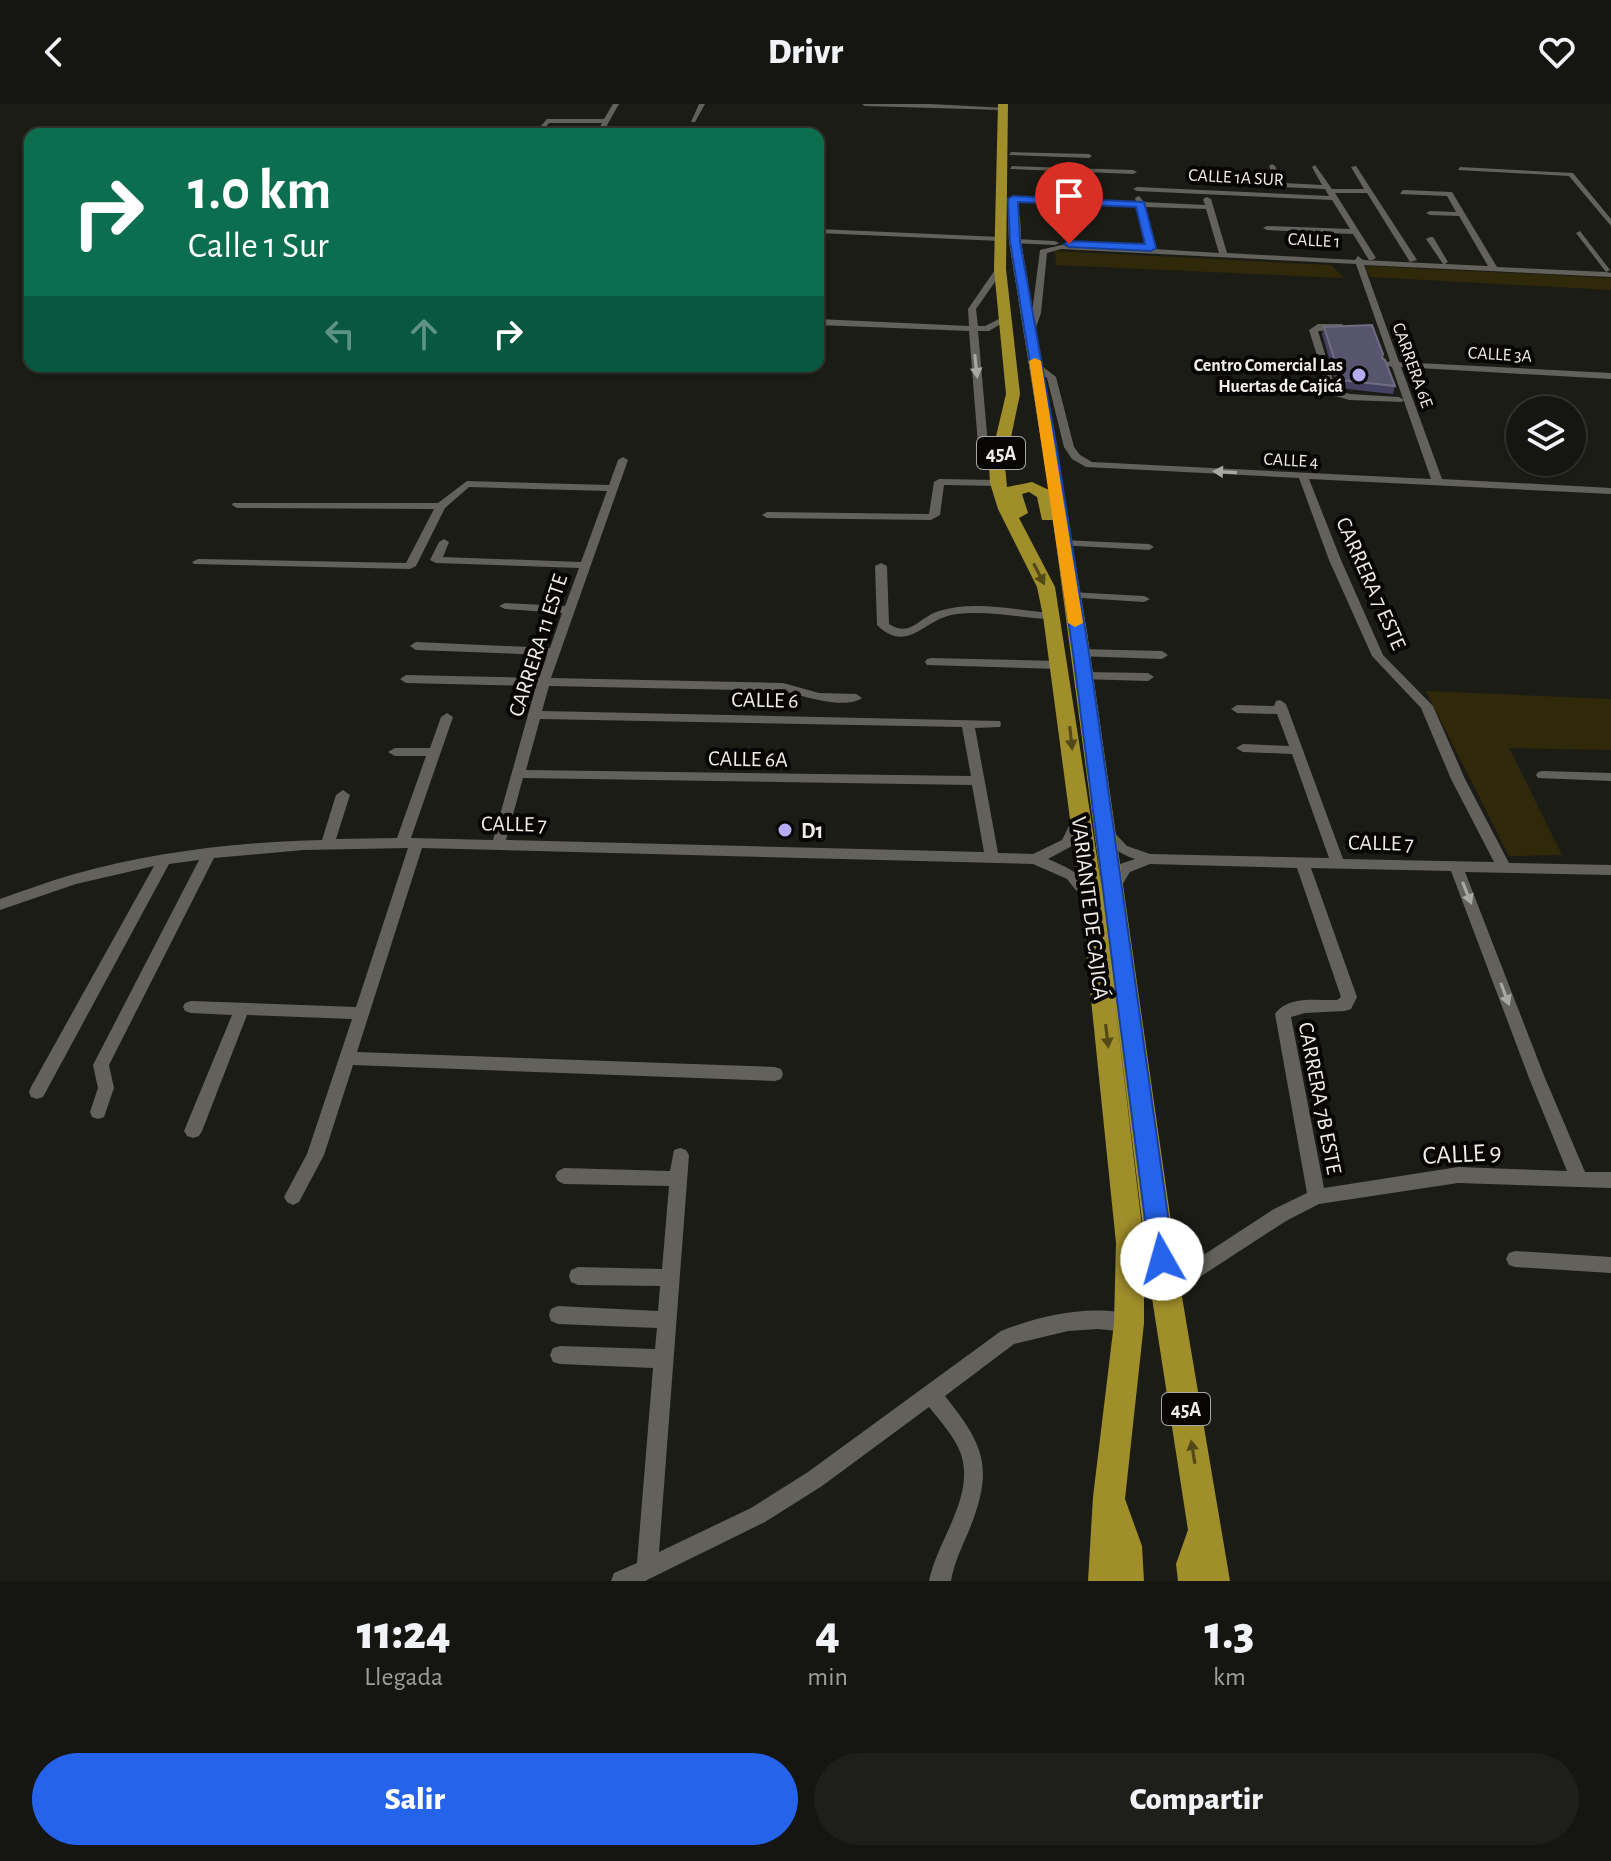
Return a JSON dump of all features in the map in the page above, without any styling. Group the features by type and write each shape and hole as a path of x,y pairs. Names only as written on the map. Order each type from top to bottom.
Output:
{"highway":[{"name":"VARIANTE DE CAJICÁ","path":"1016,104 1011,161 1013,199 1008,240 1000,269 1013,394 998,475 1019,534 1046,587 1052,616 1092,902 1129,1228 1129,1323 1109,1497 1105,1581"},
{"name":"VARIANTE DE CAJICÁ","path":"1002,106 1008,240 1031,330 1050,444 1106,832 1166,1290 1213,1581"},
{"path":"1004,441 1008,468 1022,476 1033,476 1041,470 1050,444"},
{"path":"1019,534 1024,522 1012,494 1023,486 1043,491 1048,521 1062,537"},
{"path":"1109,1497 1125,1546 1127,1581"},
{"path":"1195,1581 1193,1564 1205,1529"}],"street":[{"path":"602,128 616,104"},
{"path":"693,121 702,104"},
{"path":"865,104 1002,106"},
{"path":"542,128 547,121 606,121"},
{"path":"1011,161 1089,156"},
{"path":"1130,159 1151,248"},
{"path":"1011,161 1133,172"},
{"path":"1272,166 1281,185"},
{"path":"1315,167 1372,258"},
{"path":"1354,167 1413,260"},
{"path":"1247,169 1252,183"},
{"path":"1460,169 1571,174 1587,190 1611,224"},
{"path":"1240,183 1330,192 1369,191"},
{"name":"CALLE 1A SUR","path":"1137,189 1330,192"},
{"path":"1205,192 1224,254"},
{"path":"1403,192 1449,194 1492,266"},
{"path":"1013,199 1209,207"},
{"path":"1601,210 1611,211"},
{"path":"1430,213 1461,214"},
{"name":"CALLE 1","path":"1267,228 1355,232"},
{"name":"CALLE 1","path":"824,231 1224,254"},
{"path":"1580,233 1609,272"},
{"path":"1430,239 1444,262"},
{"name":"CALLE 1","path":"1031,330 1036,320 1036,295 1043,252 1061,247 1609,272"},
{"name":"CALLE 1","path":"1355,260 1372,258 1492,266"},
{"name":"CARRERA 6E","path":"1355,260 1433,482"},
{"path":"767,515 931,517 935,515 939,482 998,475 983,445 972,309 1000,269"},
{"path":"986,329 1007,318"},
{"path":"824,322 986,329 1009,343"},
{"path":"1347,327 1318,327 1313,330 1332,392 1349,397 1399,400"},
{"name":"CARRERA 6E","path":"1392,364 1399,400 1433,482"},
{"name":"CALLE 3A","path":"1392,364 1611,376"},
{"name":"CALLE 4","path":"1035,365 1051,377 1069,447 1076,457 1090,465 1611,491"},
{"name":"CARRERA 11 ESTE","path":"498,845 567,610 623,460"},
{"name":"CARRERA 7 ESTE","path":"1303,476 1335,560 1378,656 1427,706 1458,779 1504,867"},
{"path":"198,562 410,566 441,506 467,484 613,488"},
{"path":"237,505 441,506"},
{"path":"1062,537 1149,547"},
{"path":"444,542 436,560 585,565"},
{"path":"881,566 883,625 893,631 923,629 935,616 954,611 1052,616"},
{"path":"1070,595 1144,599"},
{"path":"505,606 567,610"},
{"path":"416,646 554,652"},
{"path":"1082,664 1162,655"},
{"path":"931,662 1059,665"},
{"path":"1082,664 1148,677"},
{"path":"406,679 783,687 819,697 856,698"},
{"path":"1237,709 1281,707 1338,863"},
{"name":"CALLE 6","path":"534,715 995,724"},
{"path":"293,1197 315,1155 447,717"},
{"path":"968,723 992,857"},
{"path":"1243,748 1296,750"},
{"path":"395,752 434,752"},
{"name":"CALLE 6A","path":"517,774 978,781"},
{"path":"1543,775 1611,777"},
{"path":"328,844 343,795"},
{"path":"1035,859 1067,843 1078,825 1078,812"},
{"name":"CALLE 7","path":"1106,832 1122,849 1149,859 1611,870"},
{"name":"CALLE 7","path":"0,905 78,876 165,859 328,844 410,843 1035,859 1072,875 1092,902"},
{"path":"98,1112 106,1088 101,1065 209,854"},
{"path":"37,1092 165,859"},
{"path":"1113,886 1125,868 1149,859"},
{"name":"CARRERA 7B ESTE","path":"1302,862 1349,997 1345,1005 1297,1006 1283,1014 1317,1197"},
{"path":"1456,866 1579,1179"},
{"path":"191,1007 360,1013"},
{"path":"193,1131 242,1009"},
{"path":"345,1058 775,1074"},
{"path":"647,1568 680,1155"},
{"name":"CALLE 9","path":"1166,1290 1280,1215 1317,1197 1458,1175 1611,1180"},
{"path":"564,1176 678,1179"},
{"path":"1515,1259 1611,1265"},
{"path":"578,1276 670,1278"},
{"path":"558,1315 667,1320"},
{"path":"622,1581 698,1547 758,1515 815,1479 1008,1337 1045,1324 1098,1318 1129,1323"},
{"path":"560,1355 664,1359"},
{"path":"930,1393 966,1437 976,1465 975,1484 942,1564 940,1581"}],"shaded area":[{"path":"1055,251 1331,265 1344,278 1056,265"},
{"path":"1365,266 1611,278 1611,290 1370,277"},
{"path":"1426,691 1611,699 1611,750 1509,748 1562,855 1509,856"}],"building":[{"name":"Centro Comercial Las Huertas de Cajicá","path":"1372,325 1395,386 1341,380 1324,327"}],"slow traffic":[{"path":"1035,361 1075,623"}],"place":[{"name":"Centro Comercial Las Huertas de Cajicá","path":"1359,375"},
{"name":"D1","path":"785,830"}],"route":[{"path":"1069,244 1151,248 1141,204 1013,199 1015,241 1050,444 1081,653 1162,1259"}]}
